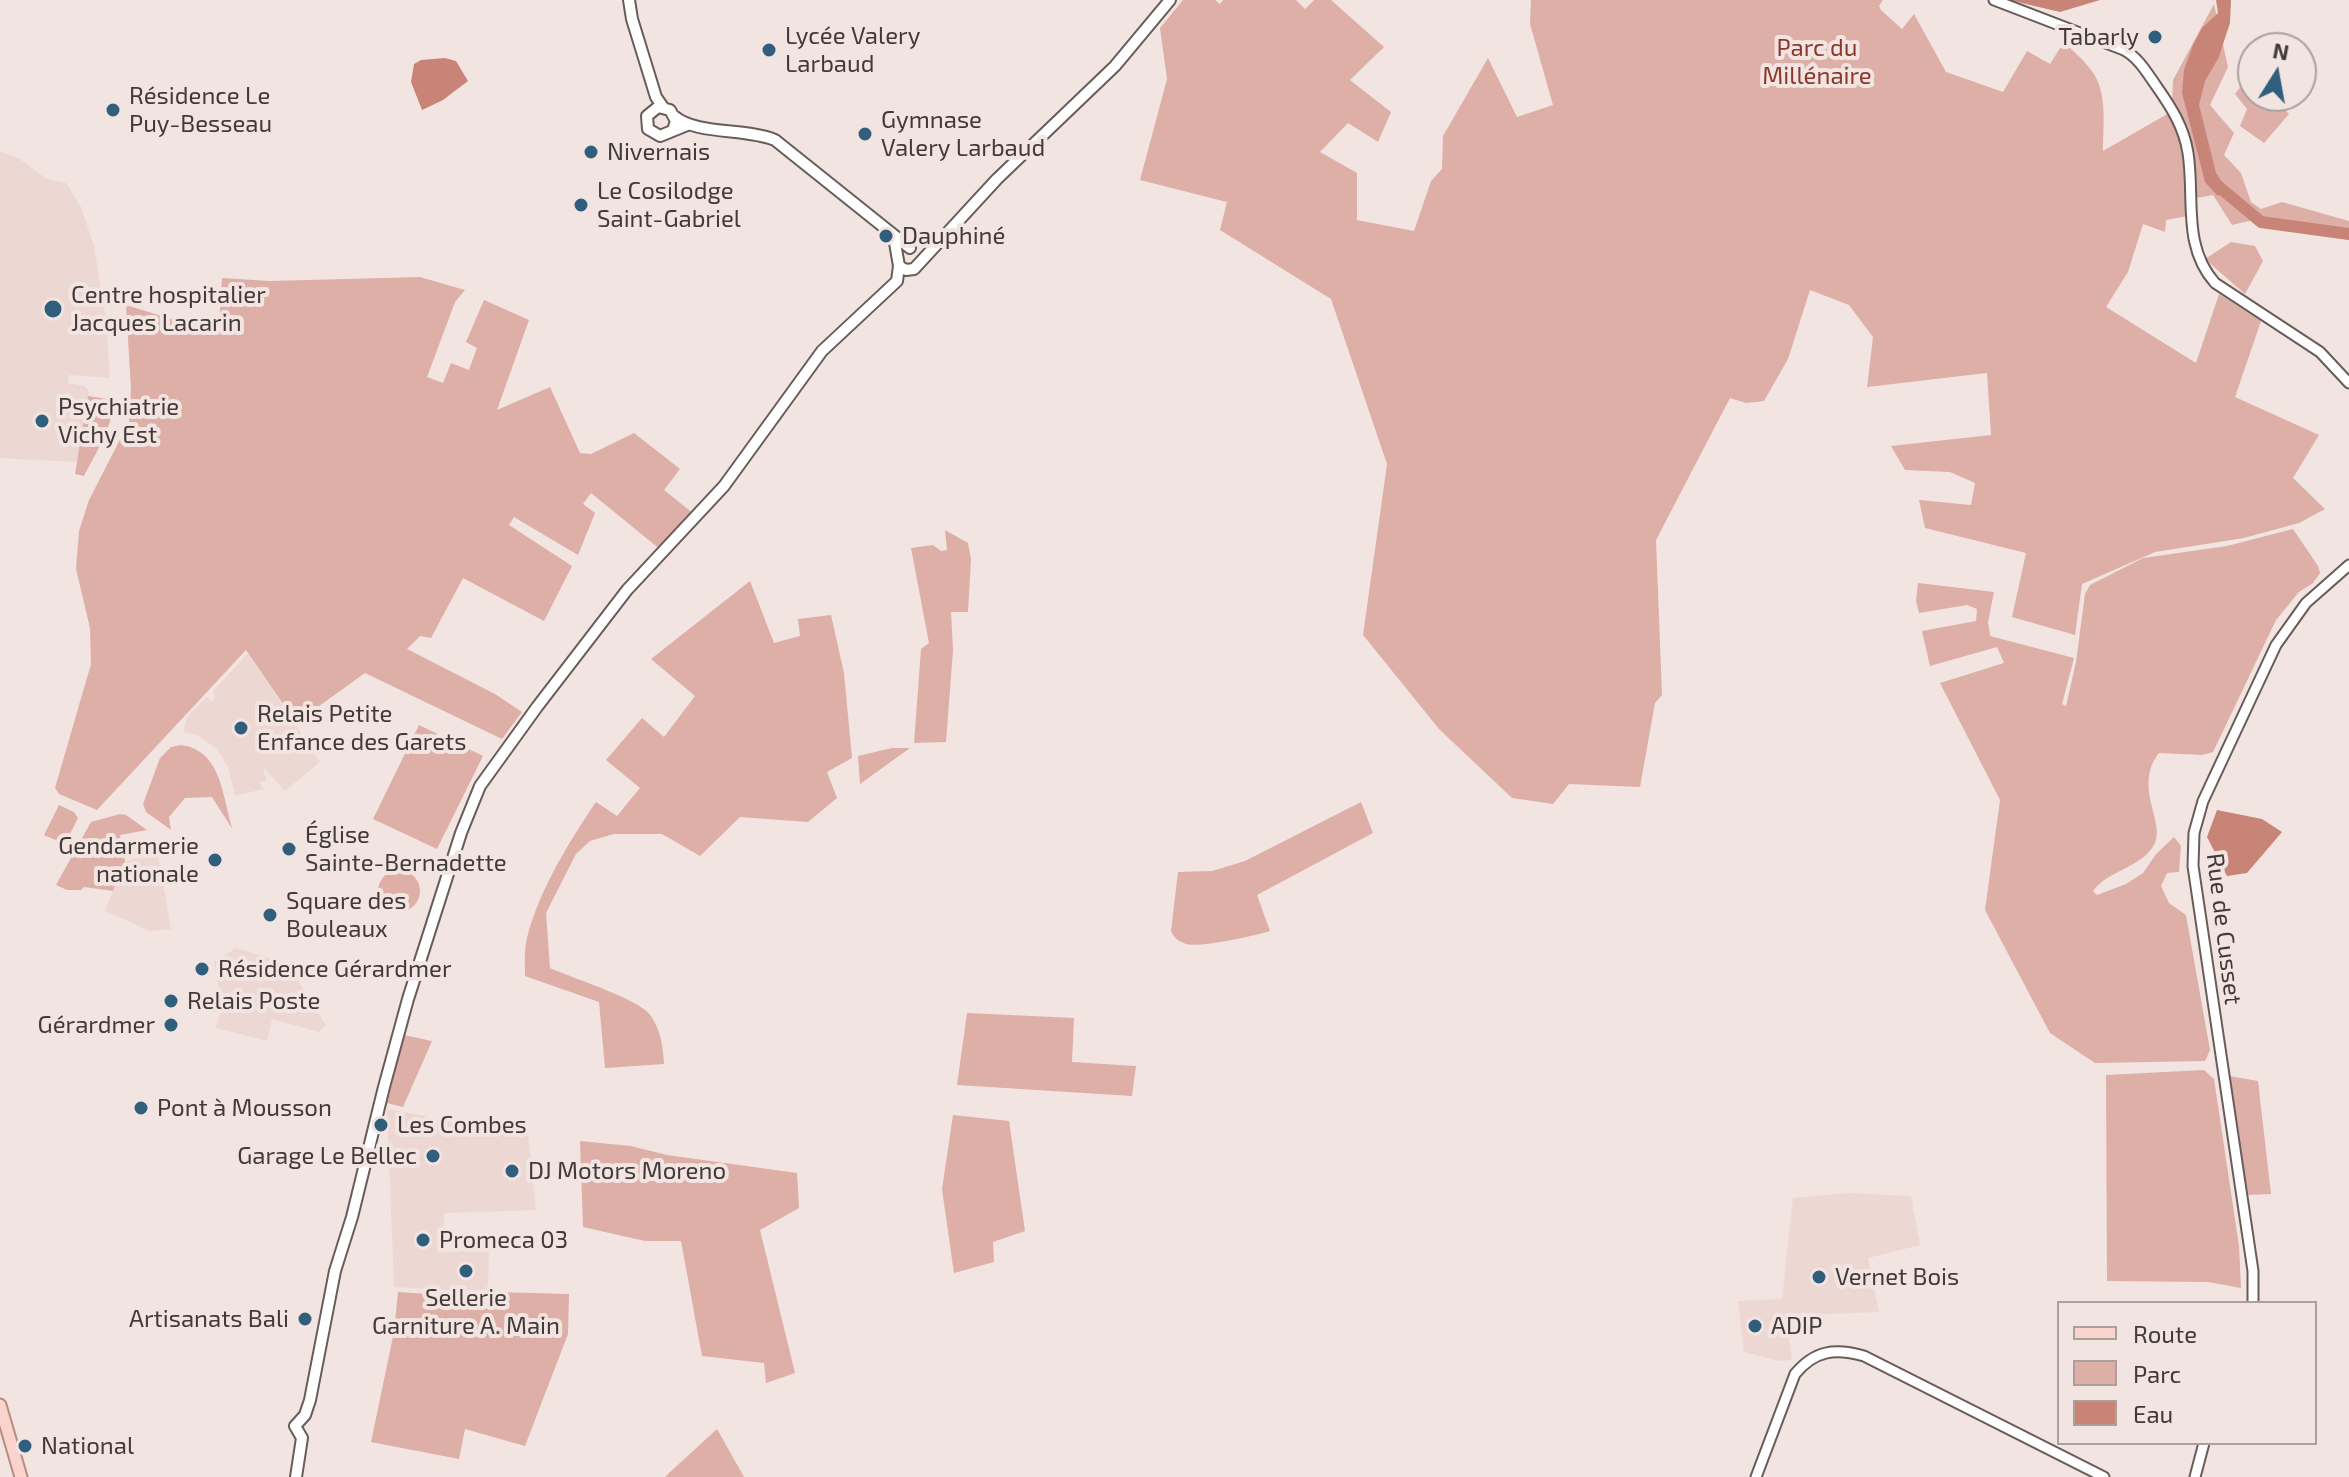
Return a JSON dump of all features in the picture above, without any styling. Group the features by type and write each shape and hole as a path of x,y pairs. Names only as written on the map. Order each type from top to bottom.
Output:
{"main road":[{"path":"627,0 626,14 652,99 658,108 687,125"},
{"path":"875,302 896,291 910,270 937,246 944,234 997,179 1115,66 1170,0"},
{"path":"658,108 647,116 646,122 652,134 660,136 687,125 756,133 775,140 917,253 919,262"},
{"path":"673,130 674,116"},
{"path":"296,1477 302,1438 295,1426 305,1415 310,1400 326,1310 408,999 461,833 480,786 627,590 724,486 822,351 897,281 899,253 894,237"},
{"path":"899,253 910,248"},
{"path":"899,266 910,270"},
{"path":"346,1237 347,1215 376,1092 408,999"},
{"path":"0,1405 21,1477"}],"street":[{"path":"1994,0 2124,50 2137,59 2172,110 2183,135 2188,153 2196,253 2205,272 2215,283 2320,352 2349,383"},
{"name":"Rue de Cusset","path":"2253,1301 2253,1271 2247,1247 2193,866 2194,833 2212,780 2280,637 2306,603 2349,565"},
{"name":"Rue de Cusset","path":"2247,1247 2247,1301"},
{"path":"1756,1477 1795,1374 1805,1362 1819,1353 1832,1350 1864,1356 2104,1477"},
{"path":"2195,1477 2203,1445"}],"shaded area":[{"name":"Centre hospitalier Jacques Lacarin","path":"0,151 20,159 47,179 66,183 81,207 94,246 106,319 110,378 69,375 68,383 85,386 89,391 78,462 0,458"},
{"name":"Relais Petite Enfance des Garets","path":"248,653 320,762 285,791 263,767 266,781 260,782 263,789 235,796 228,767 216,748 197,735 183,732 187,717 207,697 211,702 215,698 213,691"},
{"path":"158,855 171,929 150,931 105,911 125,861"},
{"path":"236,948 287,963 326,1025 319,1032 272,1019 267,1041 216,1028 222,1007 214,962"},
{"path":"387,1109 528,1133 536,1210 444,1213 443,1252 489,1250 488,1292 394,1287"},
{"path":"1849,1193 1911,1196 1920,1245 1868,1258 1879,1312 1786,1316 1792,1360 1779,1361 1744,1352 1738,1301 1782,1299 1793,1198"}],"green space":[{"name":"Parc du Millénaire","path":"1183,0 1215,0 1220,4 1223,0 1296,0 1305,9 1314,0 1331,0 1384,47 1350,80 1391,112 1378,142 1348,123 1320,152 1357,173 1357,220 1414,231 1431,181 1442,169 1443,136 1488,58 1517,117 1553,105 1530,24 1531,0 1883,0 1879,6 1881,10 1902,29 1914,14 1946,72 2003,92 2027,51 2050,64 2064,42 2088,66 2100,88 2103,151 2169,113 2181,144 2188,216 2166,220 2165,232 2143,224 2128,272 2106,307 2196,363 2219,294 2261,321 2235,397 2319,435 2293,478 2325,509 2299,523 2244,538 2155,552 2082,584 2075,635 2012,617 2026,553 1925,528 1919,500 1971,505 1975,483 1950,472 1905,470 1891,446 1991,435 1987,373 1867,387 1873,337 1849,305 1810,290 1788,359 1764,401 1746,403 1730,398 1656,540 1662,695 1655,703 1640,787 1569,784 1553,804 1512,798 1439,729 1363,635 1387,464 1331,299 1220,230 1227,202 1140,180 1167,79 1160,28"},
{"path":"2214,4 2228,67 2210,105 2234,133 2224,155 2241,173 2251,202 2261,209 2282,202 2349,221 2349,240 2253,220 2232,225 2213,195 2196,198 2187,135 2172,103 2173,80"},
{"path":"2246,112 2289,114 2264,143 2240,126"},
{"path":"2231,242 2255,246 2263,261 2245,294 2205,259"},
{"path":"420,277 465,290 455,302 427,377 443,383 451,363 469,370 477,348 466,342 484,300 529,320 497,410 550,387 580,453 591,454 634,433 680,469 664,490 694,514 661,550 591,493 583,504 595,513 578,555 514,517 509,525 572,566 544,621 463,578 431,638 420,636 407,649 495,694 522,712 502,739 365,673 319,706 292,717 246,650 97,810 59,794 55,788 91,664 90,628 76,569 79,531 89,500 129,422 131,390 126,305 181,322 219,325 222,278 270,281"},
{"path":"88,396 114,400 107,430 84,476 75,474"},
{"path":"2293,529 2320,573 2276,620 2213,752 2202,755 2159,753 2149,778 2157,834 2155,843 2142,858 2108,878 2093,891 2097,895 2126,884 2143,873 2156,854 2174,837 2181,846 2179,872 2167,873 2161,886 2169,903 2186,915 2210,1050 2205,1061 2095,1063 2050,1033 1985,910 2000,800 1940,683 2004,663 1997,647 1930,666 1922,631 1976,621 1977,609 1967,605 1919,613 1916,601 1918,583 1994,592 1988,622 1990,636 2074,658 2062,704 2066,706 2076,662 2085,594 2090,585 2143,558 2227,546"},
{"path":"945,530 968,543 971,559 968,612 951,612 953,650 946,742 914,743 921,649 929,643 911,548 933,545 941,551 947,550"},
{"path":"750,581 774,643 800,636 798,619 831,615 844,673 852,758 827,772 837,798 808,822 740,817 700,856 662,834 614,834 590,841 576,854 546,913 550,968 621,996 645,1010 657,1027 663,1051 664,1064 605,1068 599,1002 525,976 525,947 532,920 556,867 596,802 617,816 640,788 606,760 642,718 664,737 695,696 651,659"},
{"path":"419,725 483,756 437,849 373,819"},
{"path":"181,745 195,749 213,766 233,830 212,797 185,798 169,817 171,830 146,812 143,804 160,758 171,747"},
{"path":"892,748 910,748 860,784 858,756"},
{"path":"1361,802 1373,833 1257,895 1270,931 1192,945 1173,936 1178,872 1212,871 1245,861"},
{"path":"59,805 74,812 78,818 65,844 44,835"},
{"path":"120,814 147,830 120,835 125,861 113,891 84,887 81,890 67,890 56,885 91,822"},
{"path":"399,870 414,876 420,891 414,906 399,912 384,906 378,891 384,876"},
{"path":"967,1013 1074,1018 1072,1062 1136,1066 1132,1096 957,1085"},
{"path":"404,1035 432,1041 403,1107 387,1103"},
{"path":"2204,1070 2214,1079 2239,1246 2241,1288 2208,1282 2107,1281 2106,1075"},
{"path":"2229,1076 2258,1081 2271,1194 2248,1195"},
{"path":"953,1115 1009,1121 1025,1231 993,1242 994,1262 954,1273 942,1189"},
{"path":"580,1141 631,1146 667,1155 797,1173 799,1208 760,1230 795,1373 766,1383 764,1363 702,1356 681,1241 645,1241 583,1227"},
{"path":"398,1292 473,1297 477,1306 488,1308 492,1305 494,1292 569,1294 568,1334 525,1446 465,1429 459,1459 371,1442 394,1332"},
{"path":"717,1429 744,1477 665,1477 669,1473"}],"water":[{"path":"2009,0 2100,0 2060,12"},
{"path":"2216,0 2231,0 2230,23 2219,57 2205,81 2199,105 2216,173 2226,188 2218,196 2205,182 2182,93 2184,70 2193,45 2202,28 2218,13"},
{"path":"445,58 456,61 468,81 443,100 422,110 411,82 414,64 421,60"},
{"path":"2217,810 2262,819 2282,832 2247,873 2227,876 2207,837"}],"waterway":[{"path":"2212,181 2261,222 2349,234"}],"place":[{"name":"Tabarly","path":"2155,37"},
{"name":"Lycée Valery Larbaud","path":"769,50"},
{"name":"Résidence Le Puy-Besseau","path":"113,110"},
{"name":"Gymnase Valery Larbaud","path":"865,134"},
{"name":"Nivernais","path":"591,152"},
{"name":"Le Cosilodge Saint-Gabriel","path":"581,205"},
{"name":"Dauphiné","path":"886,236"},
{"name":"Centre hospitalier Jacques Lacarin","path":"53,309"},
{"name":"Psychiatrie Vichy Est","path":"42,421"},
{"name":"Relais Petite Enfance des Garets","path":"241,728"},
{"name":"Église Sainte-Bernadette","path":"289,849"},
{"name":"Gendarmerie nationale","path":"215,860"},
{"name":"Square des Bouleaux","path":"270,915"},
{"name":"Résidence Gérardmer","path":"202,969"},
{"name":"Relais Poste","path":"171,1001"},
{"name":"Gérardmer","path":"171,1025"},
{"name":"Pont à Mousson","path":"141,1108"},
{"name":"Les Combes","path":"381,1125"},
{"name":"Garage Le Bellec","path":"433,1156"},
{"name":"DJ Motors Moreno","path":"512,1171"},
{"name":"Promeca 03","path":"423,1240"},
{"name":"Sellerie Garniture A. Main","path":"466,1271"},
{"name":"Vernet Bois","path":"1819,1277"},
{"name":"Artisanats Bali","path":"305,1319"},
{"name":"ADIP","path":"1755,1326"},
{"name":"National","path":"25,1446"}]}
